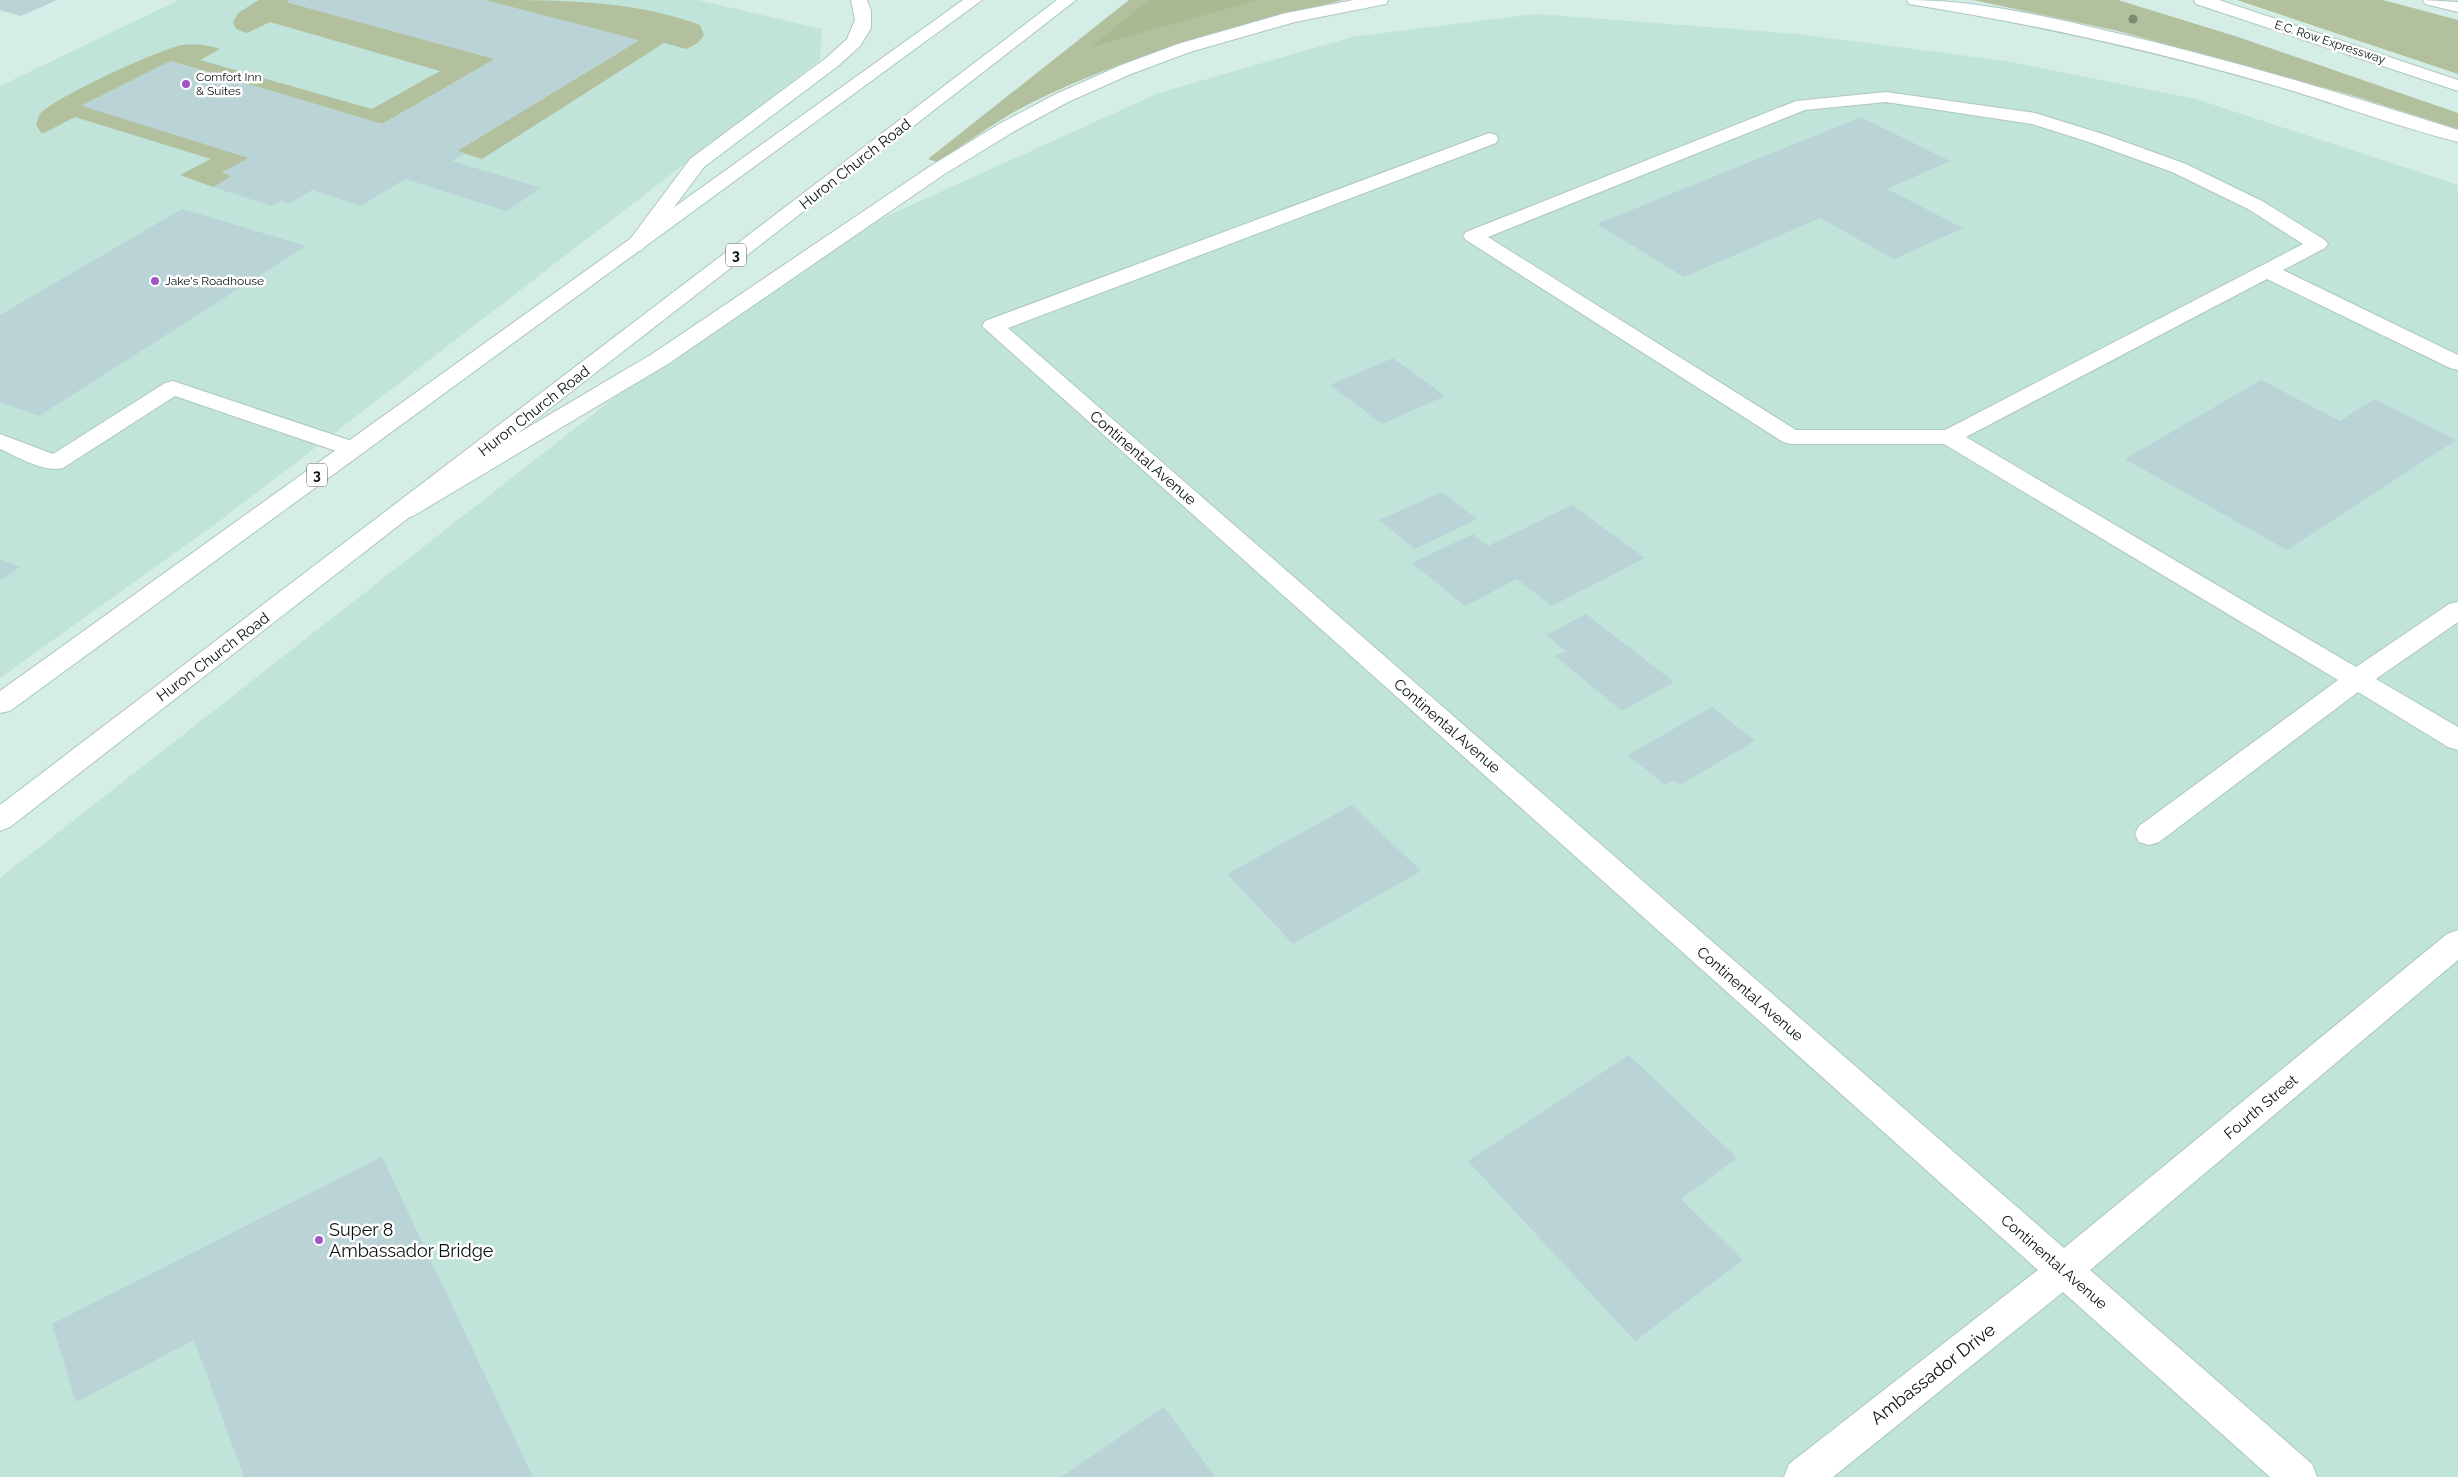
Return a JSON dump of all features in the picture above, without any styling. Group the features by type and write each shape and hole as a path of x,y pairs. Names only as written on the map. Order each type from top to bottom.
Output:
{"main road":[{"path":"635,246 697,162 832,62 850,46 862,32 865,16 859,0"},
{"name":"3","path":"0,704 974,0"},
{"name":"Huron Church Road","path":"0,820 1068,0"},
{"path":"404,511 660,360 936,171 1006,128 1062,98 1184,48 1292,17 1380,0"},
{"path":"1916,0 2000,14 2096,34 2224,66 2458,136"},
{"name":"E.C. Row Expressway","path":"2202,0 2458,86"},
{"path":"2431,0 2458,7"},
{"path":"1886,97 2035,119 2098,139 2179,168 2255,205 2318,244 1950,437 1791,437 1473,236 1802,105 1886,97"},
{"name":"Continental Avenue","path":"1489,139 994,326 2298,1477"},
{"path":"2268,271 2458,363"},
{"path":"0,441 55,463 173,388 353,449"},
{"path":"1950,437 2458,740"},
{"path":"2149,834 2357,679 2458,610"},
{"name":"Fourth Street","path":"2064,1271 2458,942"},
{"name":"Ambassador Drive","path":"1803,1477 2064,1271"}],"shaded area":[{"path":"179,0 698,0 822,29 820,60 221,520 0,678 0,86"},
{"path":"259,0 290,0 287,2 495,59 382,124 171,61 83,105 249,158 223,172 232,176 213,187 180,175 211,159 75,117 42,134 36,125 40,114 85,86 152,55 182,45 211,46 220,49 200,60 372,109 440,71 270,22 247,33 236,29 233,22 238,13"},
{"path":"485,0 567,1 622,6 675,17 700,25 704,35 698,43 686,49 664,43 482,159 457,151 638,41"},
{"path":"1129,0 1343,0 1222,31 1103,71 1015,111 937,162 928,159"},
{"path":"1973,0 2118,0 2238,37 2458,113 2458,129 2351,95 2118,31"},
{"path":"2237,0 2383,0 2458,20 2458,74"},
{"path":"1537,14 1798,34 2006,61 2196,99 2458,185 2458,1477 0,1477 0,878 679,347 874,222 1159,93 1352,37"}],"green space":[{"path":"1148,0 1258,0 1091,47"}],"building":[{"path":"0,0 57,0 21,16 0,10"},
{"name":"Comfort Inn & Suites","path":"290,0 485,0 639,40 457,151 465,153 452,161 541,188 506,211 405,179 361,206 312,190 288,204 280,201 271,206 213,187 232,176 222,173 249,158 82,106 171,61 382,124 495,59 286,2"},
{"path":"1861,117 1950,161 1887,189 1963,228 1894,259 1820,218 1684,277 1597,224"},
{"name":"Jake's Roadhouse","path":"182,209 306,246 39,416 0,402 0,315"},
{"path":"1393,358 1445,396 1382,424 1330,385"},
{"path":"2261,380 2340,421 2374,399 2456,440 2287,550 2125,459"},
{"path":"1442,492 1477,519 1415,549 1379,520"},
{"path":"1572,505 1645,558 1552,606 1517,579 1465,606 1412,563 1473,534 1488,546"},
{"path":"0,559 20,567 0,581"},
{"path":"1586,614 1674,682 1622,711 1555,656 1566,651 1546,635"},
{"path":"1712,707 1755,741 1680,785 1673,780 1665,785 1628,755"},
{"path":"1352,805 1421,871 1293,944 1227,874"},
{"path":"1629,1055 1737,1158 1681,1199 1743,1260 1635,1341 1468,1161"},
{"name":"Super 8 Ambassador Bridge","path":"382,1157 533,1477 244,1477 194,1340 76,1402 52,1324"},
{"path":"1164,1407 1215,1477 1061,1477"}],"place":[{"name":"Comfort Inn & Suites","path":"186,84"},
{"name":"Jake's Roadhouse","path":"155,281"},
{"name":"Super 8 Ambassador Bridge","path":"319,1240"}]}
